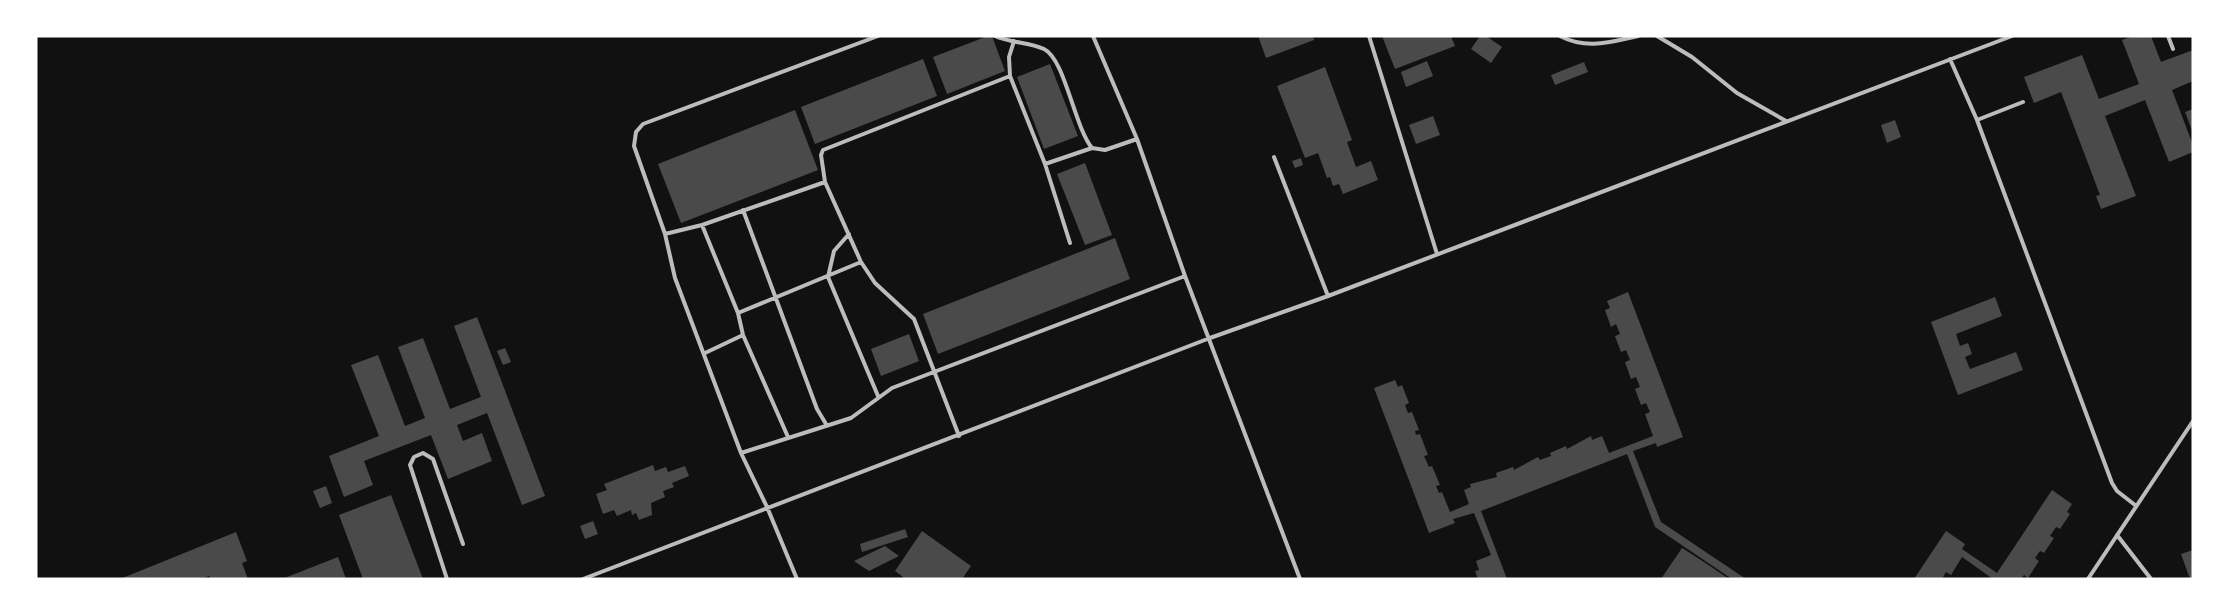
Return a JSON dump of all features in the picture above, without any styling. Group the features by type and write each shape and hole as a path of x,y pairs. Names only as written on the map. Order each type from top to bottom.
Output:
{"lane":[{"path":"796,579 767,507 741,453 675,278 665,234 634,146 636,132 643,124 878,36"},
{"path":"994,36 1043,49 1055,58 1083,137 1092,148"},
{"path":"1093,36 1137,140 1185,276 1300,579"},
{"path":"1369,36 1437,254"},
{"path":"1560,36 1576,43 1592,45 1638,36"},
{"path":"1657,36 1692,57 1737,93 1786,122"},
{"path":"583,579 1210,338 1328,296 2012,36"},
{"path":"2168,36 2173,49"},
{"path":"1014,41 1009,57 1010,76 1045,164 1070,243"},
{"path":"1950,59 1977,120 2112,483 2117,491 2135,505"},
{"path":"958,436 932,372 914,319 875,283 861,262 825,182 821,155 823,150 1010,76"},
{"path":"1977,120 2023,102"},
{"path":"1045,164 1092,148 1105,150 1137,140"},
{"path":"1274,157 1328,296"},
{"path":"665,234 702,225 825,182"},
{"path":"743,210 817,409 826,424"},
{"path":"702,225 738,313 743,335 788,437"},
{"path":"849,234 834,251 828,276 878,396"},
{"path":"738,313 861,262"},
{"path":"741,453 826,424 851,418 878,396 932,372 1185,276"},
{"path":"705,353 743,335"},
{"path":"2088,579 2193,420"},
{"path":"447,579 410,465 414,457 423,453 433,459 463,544"},
{"path":"2117,535 2151,579"}],"building":[{"path":"992,36 1005,71 947,94 933,57"},
{"path":"1258,36 1313,36 1314,40 1266,58"},
{"path":"1382,36 1451,36 1455,46 1395,69"},
{"path":"1480,36 1486,36 1502,47 1491,63 1471,49"},
{"path":"2133,36 2151,36 2161,62 2193,50 2193,81 2172,90 2193,145 2193,152 2169,162 2145,100 2105,116 2136,196 2101,209 2096,196 2100,195 2061,92 2034,103 2024,77 2082,55 2099,99 2139,84 2122,40"},
{"path":"923,59 937,96 815,144 801,107"},
{"path":"1427,61 1433,76 1406,87 1401,72"},
{"path":"1584,62 1588,72 1555,85 1551,75"},
{"path":"1050,64 1078,136 1044,149 1017,77"},
{"path":"1325,67 1352,140 1347,142 1356,167 1371,161 1378,180 1343,194 1339,184 1333,186 1330,177 1327,178 1318,153 1305,158 1277,86"},
{"path":"2193,109 2193,133 2185,112"},
{"path":"795,110 818,170 681,223 658,164"},
{"path":"1433,116 1440,135 1416,144 1409,125"},
{"path":"1895,120 1901,137 1887,143 1881,125"},
{"path":"1301,158 1303,165 1295,168 1292,161"},
{"path":"1085,163 1112,235 1085,245 1057,174"},
{"path":"1115,238 1130,279 938,354 923,314"},
{"path":"1628,292 1683,437 1657,447 1656,443 1633,451 1661,522 1746,579 1732,579 1655,527 1627,454 1481,511 1507,579 1478,579 1475,571 1479,570 1476,561 1491,555 1474,513 1453,519 1455,523 1429,533 1374,388 1395,380 1398,387 1402,385 1409,403 1405,405 1408,413 1412,412 1419,430 1415,431 1416,435 1420,434 1428,455 1424,456 1429,467 1432,466 1440,485 1436,486 1439,493 1442,492 1450,512 1469,504 1464,490 1471,487 1470,484 1497,477 1496,473 1513,467 1514,470 1538,457 1540,460 1551,456 1550,453 1566,446 1567,449 1591,436 1592,440 1602,436 1609,453 1653,436 1645,414 1650,412 1646,403 1641,405 1635,389 1640,387 1636,377 1631,379 1625,362 1630,360 1626,350 1621,352 1615,336 1620,334 1616,324 1611,327 1605,310 1610,308 1607,301"},
{"path":"1995,297 2002,316 1956,334 1960,346 1968,343 1972,354 1965,357 1970,369 2016,352 2023,370 1958,395 1931,322"},
{"path":"477,317 545,496 522,505 487,413 457,425 463,441 482,433 492,461 448,479 431,435 364,461 373,485 344,497 329,456 379,436 351,365 378,355 405,426 425,418 398,347 423,338 450,409 481,397 454,326"},
{"path":"909,334 919,361 881,376 871,349"},
{"path":"505,348 511,362 503,365 497,351"},
{"path":"653,465 655,471 666,467 668,472 685,466 689,476 672,483 674,487 663,491 665,497 651,503 652,515 639,520 636,513 632,515 631,510 617,516 614,510 603,514 596,494 607,490 604,484"},
{"path":"326,486 332,503 320,508 313,491"},
{"path":"2052,490 2072,504 2067,512 2070,514 2060,529 2056,527 2050,536 2054,538 2044,553 2040,551 2035,558 2039,561 2028,578 2024,575 2021,579 1993,579 1962,557 1951,575 1946,572 1942,579 1914,579 1946,531 1965,544 1962,549 1997,573"},
{"path":"391,495 423,579 363,579 339,515"},
{"path":"593,521 598,534 585,539 580,526"},
{"path":"905,529 908,537 862,552 860,544"},
{"path":"922,531 971,566 962,579 901,579 903,577 895,571"},
{"path":"236,532 247,561 242,563 248,579 211,579 209,576 201,579 120,579"},
{"path":"885,546 899,556 869,571 854,561"},
{"path":"1682,548 1707,564 1729,579 1661,579"},
{"path":"2193,550 2193,579 2190,579 2181,554"},
{"path":"338,557 346,579 282,579"}]}
